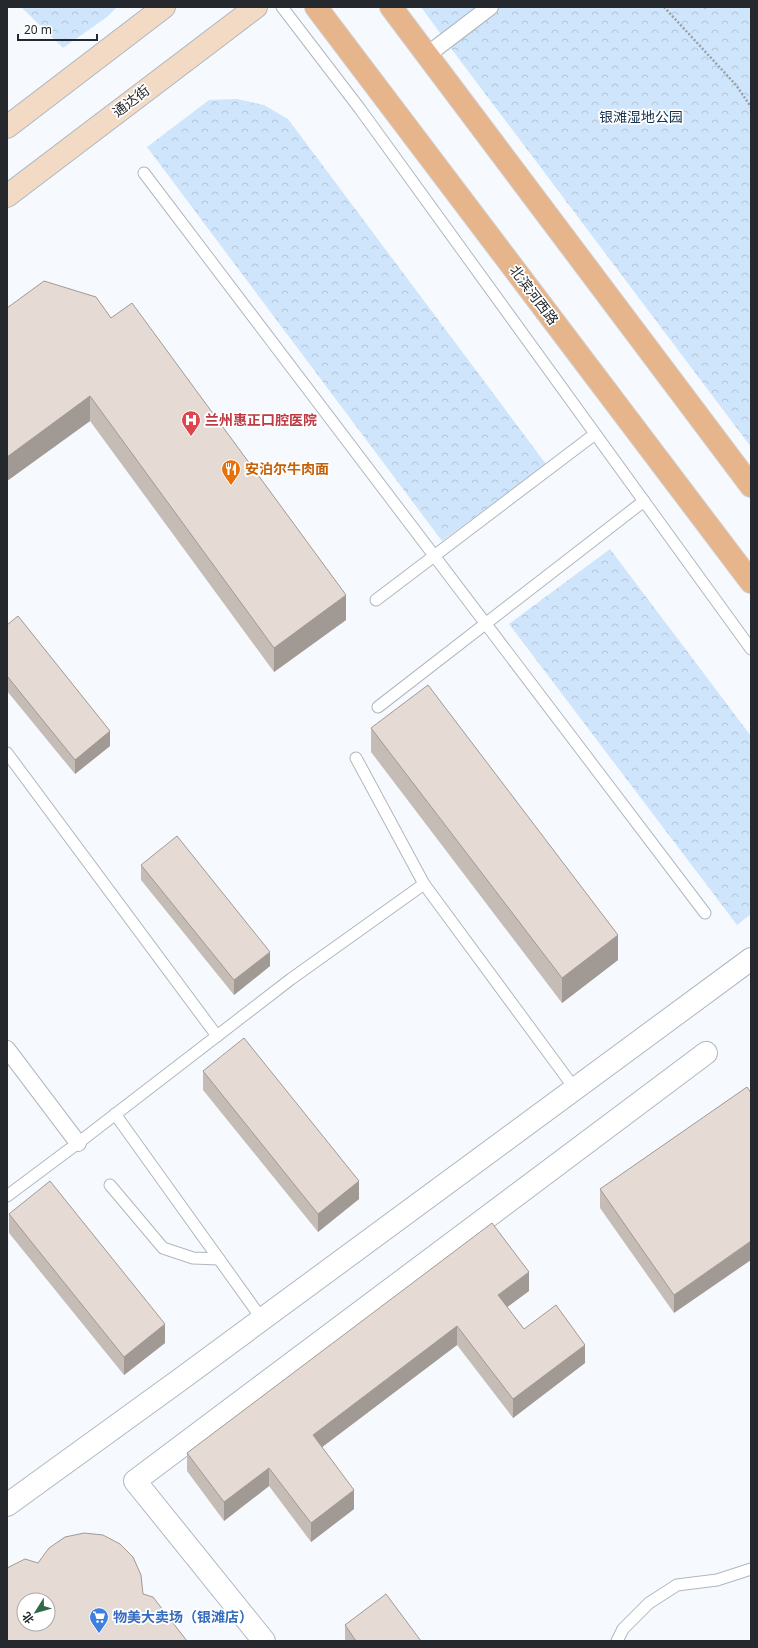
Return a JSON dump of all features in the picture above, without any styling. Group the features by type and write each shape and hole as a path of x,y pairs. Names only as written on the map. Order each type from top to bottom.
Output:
{"main road":[{"path":"7,127 164,7"},
{"name":"通达街","path":"7,196 256,7"},
{"name":"北滨河西路","path":"316,7 751,582"},
{"path":"391,7 751,486"}],"street":[{"path":"427,55 490,7"},
{"path":"7,1505 751,959"},
{"path":"7,1049 78,1143"},
{"path":"264,1641 135,1481 706,1053"}],"lane":[{"path":"282,7 360,109 751,649"},
{"path":"144,172 705,913"},
{"path":"376,600 595,434"},
{"path":"378,707 644,501"},
{"path":"7,753 217,1036"},
{"path":"356,758 424,884 575,1089"},
{"path":"7,1196 291,979 424,884"},
{"path":"115,1114 262,1319"},
{"path":"110,1185 163,1248 193,1258 219,1259"},
{"path":"618,1641 623,1629 649,1603 677,1585 717,1580 751,1569"}],"path":[{"path":"664,7 736,85 751,106"}],"green space":[{"path":"21,7 117,7 107,17 63,48"},
{"name":"银滩湿地公园","path":"421,7 751,7 751,447 459,59"},
{"path":"237,99 264,105 288,119 546,464 442,541 147,147 209,100"},
{"path":"610,549 751,736 751,914 737,925 509,624"}],"building":[{"path":"44,281 96,297 111,318 132,303 346,595 274,648 90,396 7,457 7,308"},
{"path":"18,616 110,731 75,760 7,676 7,625"},
{"path":"428,685 618,935 562,978 371,728"},
{"path":"177,836 270,952 234,980 141,865"},
{"path":"244,1038 359,1181 318,1214 203,1071"},
{"path":"747,1087 751,1093 751,1241 674,1295 600,1189"},
{"path":"50,1181 165,1324 124,1357 9,1214"},
{"path":"492,1223 529,1272 498,1295 524,1329 556,1305 585,1345 513,1399 457,1326 313,1435 354,1490 311,1523 269,1468 224,1502 187,1453"},
{"path":"84,1533 103,1535 120,1544 133,1557 141,1575 143,1594 153,1597 187,1641 7,1641 7,1568 25,1559 38,1563 49,1548 65,1537"},
{"path":"386,1594 421,1641 356,1641 345,1625"}],"place":[{"name":"兰州惠正口腔医院","path":"191,437"},
{"name":"安泊尔牛肉面","path":"231,486"},
{"name":"物美大卖场（银滩店）","path":"99,1634"}]}
